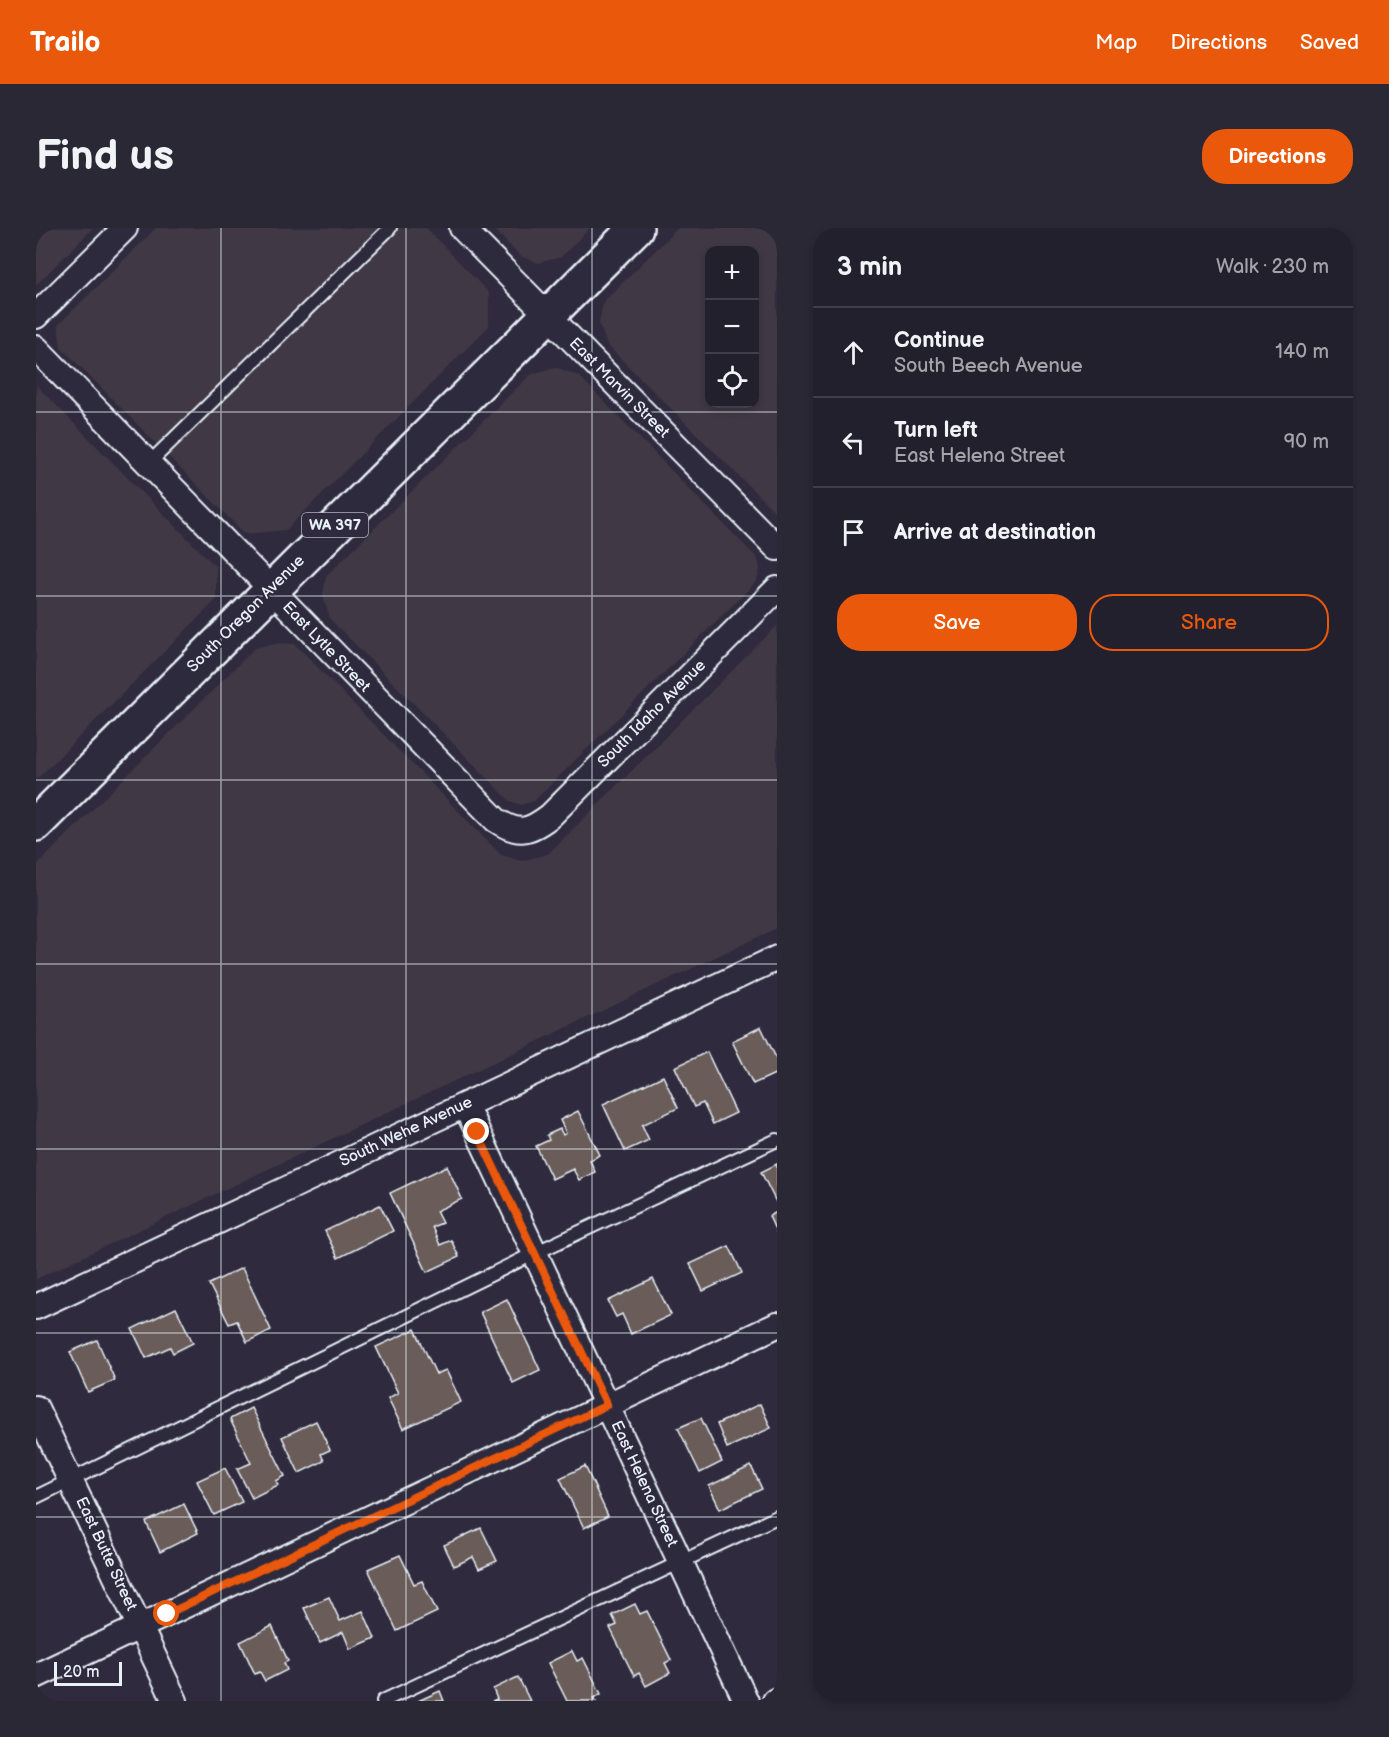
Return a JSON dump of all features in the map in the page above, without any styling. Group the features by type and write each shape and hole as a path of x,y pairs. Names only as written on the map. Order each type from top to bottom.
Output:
{"main road":[{"name":"South Oregon Avenue","path":"36,824 636,228"}],"street":[{"path":"36,316 125,228"},
{"name":"East Marvin Street","path":"462,228 777,548"},
{"name":"East Lytle Street","path":"36,348 147,465 496,820 508,829 522,831"},
{"name":"South Idaho Avenue","path":"522,831 537,826 550,816 777,590"},
{"name":"South Wehe Avenue","path":"36,1306 777,958"},
{"name":"East Helena Street","path":"465,1105 746,1701"},
{"path":"36,1677 777,1325"},
{"name":"East Butte Street","path":"36,1408 175,1701"}],"lane":[{"path":"147,465 390,228"},
{"path":"36,1497 535,1252 777,1140"},
{"path":"382,1701 777,1517"}],"shaded area":[{"path":"36,228 93,228 36,285"},
{"path":"156,228 426,228 489,293 489,326 286,530 245,534 61,347 58,325"},
{"path":"493,228 590,228 561,257 538,263 520,256"},
{"path":"678,228 777,228 777,514 607,345 599,324 603,302"},
{"path":"555,367 579,376 758,559 760,570 757,581 534,801 521,805 510,801 330,619 323,596 326,576 530,375"},
{"path":"36,385 216,567 216,600 36,780"},
{"path":"777,626 777,928 36,1279 36,866 255,648 275,643 295,644 501,855 521,861 548,854"}],"building":[{"path":"761,1027 777,1060 777,1073 753,1084 732,1041"},
{"path":"707,1052 736,1113 713,1124 703,1103 694,1107 675,1067"},
{"path":"663,1076 678,1108 642,1125 649,1140 625,1151 603,1104"},
{"path":"578,1111 600,1155 590,1160 595,1172 579,1180 573,1169 552,1179 536,1146 549,1140 547,1135 560,1129 563,1135 566,1133 560,1120"},
{"path":"777,1164 777,1204 761,1172"},
{"path":"447,1166 462,1199 436,1211 442,1223 432,1227 440,1245 451,1240 459,1257 427,1272 390,1193"},
{"path":"380,1205 393,1231 338,1258 325,1231"},
{"path":"777,1212 777,1234 769,1216"},
{"path":"729,1246 742,1273 703,1291 690,1264"},
{"path":"242,1268 271,1330 247,1342 237,1321 229,1324 209,1284"},
{"path":"653,1279 671,1315 631,1334 622,1314 616,1317 608,1301"},
{"path":"507,1299 540,1370 513,1383 480,1312"},
{"path":"176,1308 193,1343 173,1353 170,1347 146,1358 132,1329"},
{"path":"415,1329 436,1374 446,1370 461,1402 403,1429 388,1398 398,1393 376,1347"},
{"path":"97,1340 115,1380 88,1392 70,1352"},
{"path":"760,1404 771,1428 727,1448 717,1424"},
{"path":"251,1408 285,1476 276,1481 278,1485 252,1498 237,1469 251,1463 230,1419"},
{"path":"701,1418 722,1462 700,1473 678,1428"},
{"path":"316,1421 330,1450 321,1454 324,1461 299,1473 282,1437"},
{"path":"585,1466 608,1516 584,1528 560,1478"},
{"path":"751,1466 762,1489 720,1509 709,1486"},
{"path":"225,1468 242,1502 214,1515 197,1481"},
{"path":"184,1504 198,1533 160,1552 146,1522"},
{"path":"481,1528 497,1561 479,1569 473,1557 454,1566 444,1545"},
{"path":"400,1555 414,1584 422,1581 437,1612 397,1631 368,1569"},
{"path":"329,1597 340,1621 363,1611 375,1638 350,1649 343,1632 320,1643 304,1608"},
{"path":"635,1604 640,1614 647,1611 671,1660 665,1663 670,1673 646,1686 639,1673 634,1676 610,1628 617,1625 612,1615"},
{"path":"272,1626 288,1661 284,1663 287,1670 265,1681 260,1672 255,1674 240,1642"},
{"path":"572,1651 577,1661 583,1658 601,1694 594,1698 596,1701 567,1701 548,1663"},
{"path":"518,1677 530,1701 492,1701 497,1699 493,1689"},
{"path":"440,1691 444,1701 418,1701"}],"route":[{"path":"167,1614 607,1405 477,1132"}]}
